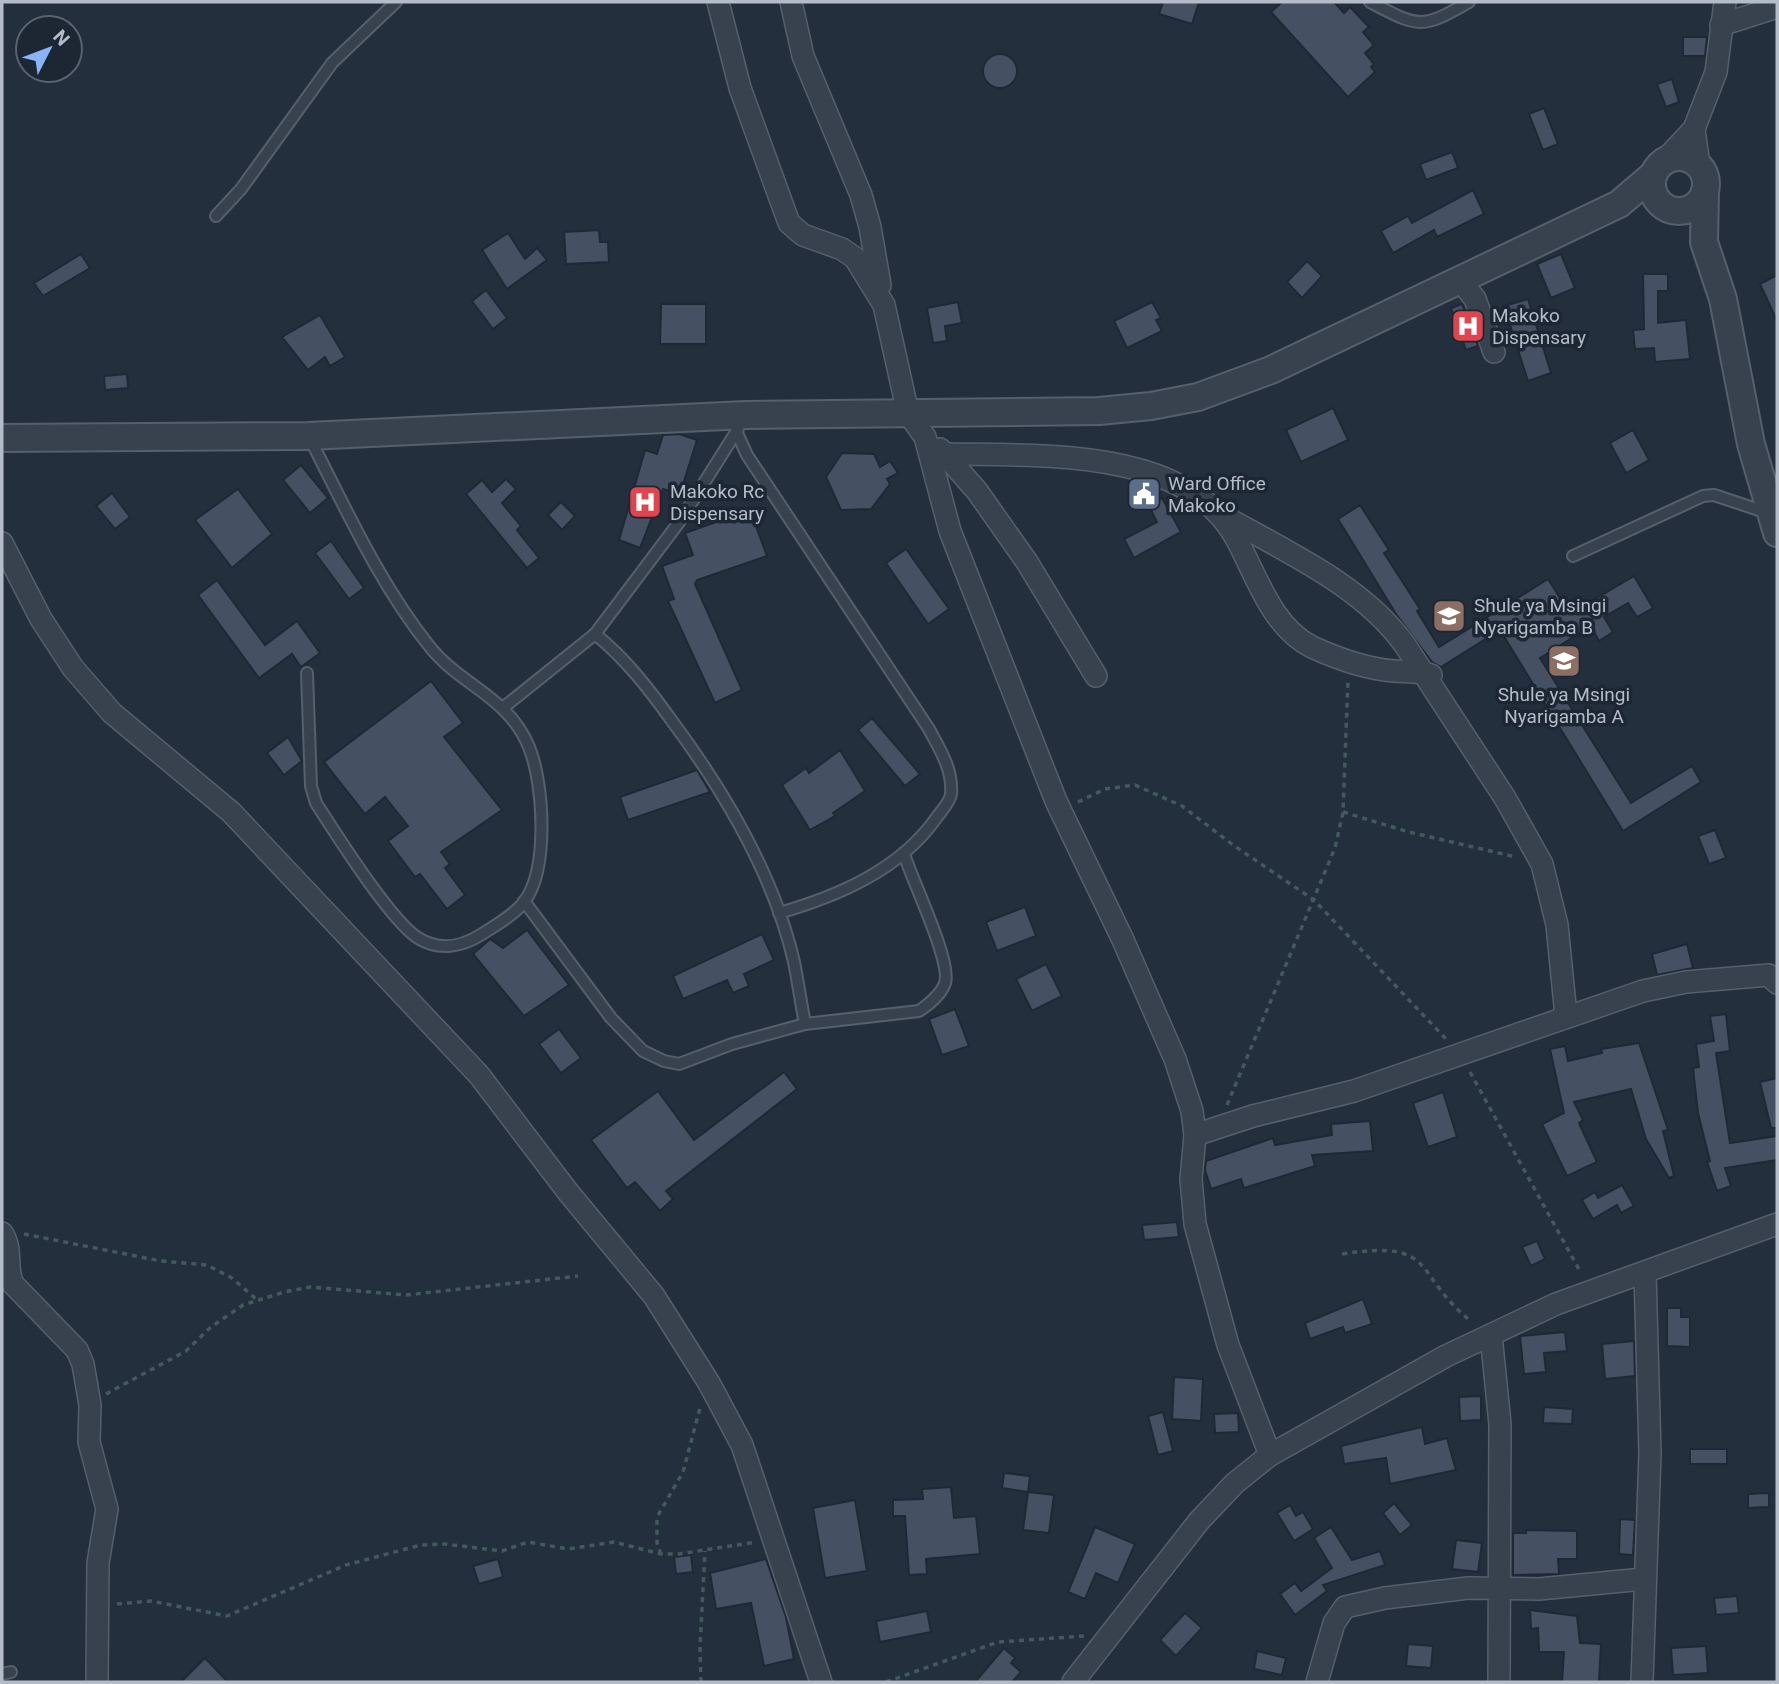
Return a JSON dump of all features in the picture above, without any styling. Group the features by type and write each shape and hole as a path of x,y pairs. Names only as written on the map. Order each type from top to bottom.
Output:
{"street":[{"path":"718,2 740,88 789,223 803,235 842,249 855,258 884,305"},
{"path":"791,2 803,55 861,195 908,413 925,437 946,454 977,491 1027,562 1096,676"},
{"path":"2,438 309,436 741,423 908,413 1099,411 1151,406 1198,397 1271,370 1619,204 1659,168 1694,129 1716,72 1725,2"},
{"path":"1721,25 1777,7"},
{"path":"1694,129 1702,178 1704,242 1723,299 1751,444 1774,524"},
{"path":"1702,178 1682,157 1659,168 1652,190 1704,242"},
{"path":"1619,204 1695,206 1702,178"},
{"path":"1460,280 1475,299 1494,352"},
{"path":"925,437 950,531 1056,801 1123,940 1175,1059 1192,1111 1195,1135 1191,1178 1198,1236 1228,1345 1270,1455"},
{"path":"946,454 1051,455 1105,463 1179,485 1225,517 1363,599 1391,625 1429,674 1542,864 1557,925 1566,1016"},
{"path":"1225,517 1276,615 1292,633 1311,647 1350,661 1392,671 1429,674"},
{"path":"2,543 41,618 73,668 112,713 231,812 479,1075 568,1192 654,1296 709,1383 742,1445 821,1682"},
{"path":"1195,1135 1253,1116 1354,1091 1566,1016 1614,1004 1643,991 1686,982 1769,975 1777,983"},
{"path":"1073,1682 1199,1521 1235,1483 1270,1455 1382,1391 1556,1304 1777,1224"},
{"path":"11,1233 7,1241 8,1275 12,1284 77,1350 83,1364 90,1405 89,1442 107,1509 98,1563 97,1682"},
{"path":"1642,1682 1650,1453 1645,1273"},
{"path":"1491,1335 1500,1424 1499,1682"},
{"path":"1317,1682 1334,1623 1345,1607 1447,1591 1587,1586 1644,1579"}],"lane":[{"path":"216,216 241,189 332,63 396,2"},
{"path":"1370,2 1404,19 1426,23 1442,18 1469,2"},
{"path":"505,707 595,634 680,521 741,423"},
{"path":"741,423 782,509 923,720 950,768 951,797 932,825 904,854 839,892 779,913"},
{"path":"307,673 311,786 316,803 364,872 418,937 444,947 468,943 501,922 524,901 536,875 541,835 540,800 529,748 505,707 432,650 408,617 309,436"},
{"path":"1573,556 1703,496 1732,500 1774,524"},
{"path":"595,634 637,674 693,750 737,822 779,913 793,960 805,1024"},
{"path":"524,901 611,1018 643,1051 664,1061 679,1064 732,1044 805,1024 919,1010 934,1000 945,984 947,964 904,854"}],"path":[{"path":"1216,1129 1335,848 1343,812 1350,661"},
{"path":"1069,798 1078,802 1105,789 1127,785 1159,793 1182,806 1233,845 1314,900 1458,1053 1591,1293"},
{"path":"1343,812 1409,832 1542,864"},
{"path":"11,1233 161,1261 207,1265 232,1278 257,1300"},
{"path":"1342,1254 1371,1250 1406,1252 1422,1264 1454,1306 1491,1335"},
{"path":"90,1405 186,1350 211,1327 257,1300 310,1287 406,1295 579,1276"},
{"path":"662,1554 657,1543 657,1517 683,1472 709,1383"},
{"path":"97,1612 123,1602 151,1601 227,1616 346,1564 421,1545 454,1544 502,1551 528,1542 568,1549 614,1542 662,1554 705,1551 772,1539"},
{"path":"701,1682 705,1551"},
{"path":"886,1682 998,1642 1055,1636 1111,1635"}],"building":[{"path":"1163,2 1199,2 1192,24 1159,14"},
{"path":"1282,2 1334,2 1344,13 1350,7 1369,27 1363,32 1374,45 1365,53 1374,64 1371,67 1375,72 1348,97 1271,12"},
{"path":"1683,37 1707,37 1705,56 1683,56"},
{"path":"1000,54 1012,59 1017,71 1012,83 1000,88 988,83 983,71 988,59"},
{"path":"1672,79 1679,102 1666,107 1657,84"},
{"path":"1544,108 1558,144 1543,150 1529,114"},
{"path":"1452,152 1458,168 1426,180 1420,164"},
{"path":"1473,190 1484,214 1437,237 1434,230 1393,253 1381,231 1408,216 1412,223"},
{"path":"599,230 600,242 608,242 609,262 566,264 564,232"},
{"path":"508,233 525,259 537,248 547,260 507,289 482,250"},
{"path":"81,254 90,268 43,296 34,283"},
{"path":"1561,254 1575,288 1551,298 1537,264"},
{"path":"1307,261 1322,276 1302,298 1287,282"},
{"path":"1643,274 1668,274 1668,291 1658,291 1658,323 1686,320 1690,359 1655,362 1654,348 1635,349 1633,330 1644,329"},
{"path":"1777,275 1777,321 1760,284"},
{"path":"486,290 507,318 493,329 472,301"},
{"path":"1528,299 1551,373 1528,381 1504,306"},
{"path":"958,302 962,323 945,326 947,341 933,343 927,308"},
{"path":"1152,302 1161,318 1156,320 1162,331 1127,348 1114,321"},
{"path":"661,304 706,304 706,344 660,344"},
{"name":"Makoko Dispensary","path":"1462,304 1478,346 1466,350 1451,308"},
{"path":"320,315 345,357 330,366 325,357 308,370 282,337"},
{"path":"127,374 128,388 105,390 104,376"},
{"path":"1333,408 1348,440 1301,462 1286,430"},
{"path":"1633,430 1649,460 1626,473 1610,443"},
{"path":"679,434 697,440 680,494 663,489 640,548 619,540 645,450 657,454 663,435"},
{"path":"842,453 874,454 880,467 890,461 898,473 887,479 890,484 871,509 841,510 826,477"},
{"path":"301,465 328,498 310,513 283,480"},
{"path":"506,479 516,489 502,503 521,526 517,530 539,558 527,568 466,494 482,480 492,492"},
{"path":"238,489 272,534 232,568 195,520"},
{"path":"112,493 130,517 115,529 96,506"},
{"path":"1162,498 1181,532 1134,558 1124,539 1157,522 1149,506"},
{"path":"561,502 575,516 562,530 548,515"},
{"path":"1360,505 1389,550 1384,553 1420,609 1417,611 1439,647 1548,579 1570,614 1634,576 1653,608 1637,617 1628,603 1604,617 1613,632 1599,641 1591,626 1540,658 1631,803 1692,766 1701,782 1623,831 1500,630 1441,667 1432,662 1396,614 1338,519"},
{"path":"750,510 767,556 697,580 695,584 742,690 715,703 668,601 674,599 662,566 693,555 685,533"},
{"path":"331,541 364,588 349,599 315,553"},
{"path":"906,549 949,609 928,624 886,563"},
{"path":"217,580 265,645 297,621 320,653 301,667 292,654 259,678 198,595"},
{"path":"431,681 463,723 444,737 502,810 441,852 450,864 445,868 465,895 447,909 420,874 415,877 388,841 408,826 385,797 365,814 324,762"},
{"path":"872,718 920,774 905,786 858,730"},
{"path":"288,737 302,761 284,775 267,753"},
{"path":"840,750 865,791 833,813 835,816 810,830 782,785 806,768 809,773"},
{"path":"697,770 710,792 628,820 620,797"},
{"path":"1715,830 1726,858 1709,864 1698,836"},
{"path":"1025,907 1036,936 997,951 986,922"},
{"path":"527,930 569,985 524,1016 473,954 490,939 503,948"},
{"path":"762,934 774,960 744,974 749,986 733,993 727,980 683,999 673,976"},
{"path":"1687,944 1693,968 1657,975 1652,954"},
{"path":"1046,964 1062,996 1032,1011 1016,979"},
{"path":"955,1009 969,1046 942,1055 929,1019"},
{"path":"1726,1014 1730,1051 1716,1053 1730,1143 1777,1136 1777,1160 1725,1168 1731,1186 1717,1191 1707,1162 1710,1161 1698,1113 1693,1068 1699,1067 1696,1044 1714,1041 1710,1016"},
{"path":"559,1029 581,1058 561,1073 539,1044"},
{"path":"1639,1043 1668,1130 1663,1131 1674,1176 1669,1178 1646,1139 1631,1089 1574,1102 1583,1120 1579,1123 1597,1162 1567,1176 1542,1124 1564,1113 1550,1049 1565,1046 1568,1061 1602,1053 1601,1049"},
{"path":"784,1072 797,1089 666,1191 673,1199 660,1211 635,1182 627,1188 591,1140 658,1091 694,1140"},
{"path":"1777,1078 1777,1128 1771,1128 1760,1082"},
{"path":"1443,1092 1457,1137 1428,1147 1413,1103"},
{"path":"1370,1121 1373,1151 1312,1155 1315,1166 1244,1188 1241,1179 1211,1189 1205,1170 1206,1161 1273,1138 1275,1145 1332,1135 1331,1124"},
{"path":"1622,1185 1634,1206 1621,1213 1617,1205 1593,1219 1582,1200 1595,1192 1598,1198"},
{"path":"1177,1222 1179,1237 1144,1240 1142,1225"},
{"path":"1537,1241 1545,1259 1531,1266 1522,1247"},
{"path":"1363,1299 1372,1324 1345,1333 1343,1327 1310,1339 1305,1323"},
{"path":"1667,1308 1681,1308 1681,1317 1690,1317 1690,1347 1667,1346"},
{"path":"1565,1332 1567,1351 1544,1353 1546,1372 1524,1374 1520,1336"},
{"path":"1634,1341 1635,1376 1605,1379 1602,1344"},
{"path":"1174,1377 1203,1379 1201,1421 1172,1419"},
{"path":"1481,1396 1481,1420 1460,1421 1459,1397"},
{"path":"1544,1407 1573,1409 1572,1424 1543,1423"},
{"path":"1163,1412 1173,1451 1158,1455 1148,1416"},
{"path":"1238,1413 1239,1432 1215,1433 1214,1414"},
{"path":"1422,1427 1425,1444 1447,1438 1456,1470 1390,1484 1386,1458 1344,1464 1341,1446"},
{"path":"1690,1449 1727,1449 1727,1464 1690,1464"},
{"path":"1004,1473 1030,1476 1028,1492 1002,1488"},
{"path":"951,1487 954,1518 976,1516 980,1554 926,1559 927,1574 909,1575 905,1516 893,1516 893,1500 923,1499 922,1489"},
{"path":"1028,1492 1054,1495 1049,1533 1023,1530"},
{"path":"1769,1493 1769,1507 1748,1508 1748,1494"},
{"path":"855,1500 867,1571 825,1578 813,1508"},
{"path":"1394,1503 1412,1525 1400,1535 1383,1513"},
{"path":"1290,1505 1296,1516 1303,1512 1313,1529 1294,1541 1277,1513"},
{"path":"1620,1519 1635,1520 1633,1555 1619,1554"},
{"path":"1095,1527 1135,1544 1118,1583 1096,1573 1085,1599 1068,1592"},
{"path":"1331,1527 1352,1560 1380,1551 1385,1565 1323,1585 1327,1591 1295,1615 1280,1594 1295,1583 1301,1591 1332,1568 1314,1538"},
{"path":"1526,1530 1577,1531 1577,1559 1558,1559 1559,1574 1513,1575 1513,1533 1526,1533"},
{"path":"1456,1540 1482,1543 1478,1572 1452,1569"},
{"path":"691,1555 693,1572 676,1574 674,1557"},
{"path":"498,1559 503,1577 479,1584 473,1566"},
{"path":"766,1559 786,1617 794,1659 764,1666 751,1603 716,1609 710,1573"},
{"path":"1737,1596 1739,1613 1716,1615 1714,1598"},
{"path":"1530,1610 1577,1616 1580,1643 1601,1644 1599,1682 1562,1682 1564,1652 1539,1652 1538,1628 1531,1629"},
{"path":"927,1611 931,1632 880,1642 876,1621"},
{"path":"1185,1613 1202,1628 1176,1656 1160,1640"},
{"path":"1408,1644 1433,1646 1431,1668 1406,1666"},
{"path":"1706,1646 1708,1673 1673,1675 1671,1648"},
{"path":"1004,1648 1015,1658 1011,1663 1021,1672 1012,1682 975,1682"},
{"path":"1257,1651 1286,1658 1282,1675 1254,1669"},
{"path":"205,1658 228,1682 181,1682"}],"place":[{"name":"Makoko Dispensary","path":"1468,326"},
{"name":"Ward Office Makoko","path":"1144,494"},
{"name":"Makoko Rc Dispensary","path":"645,502"},
{"name":"Shule ya Msingi Nyarigamba B","path":"1449,616"},
{"name":"Shule ya Msingi Nyarigamba A","path":"1564,661"}]}
